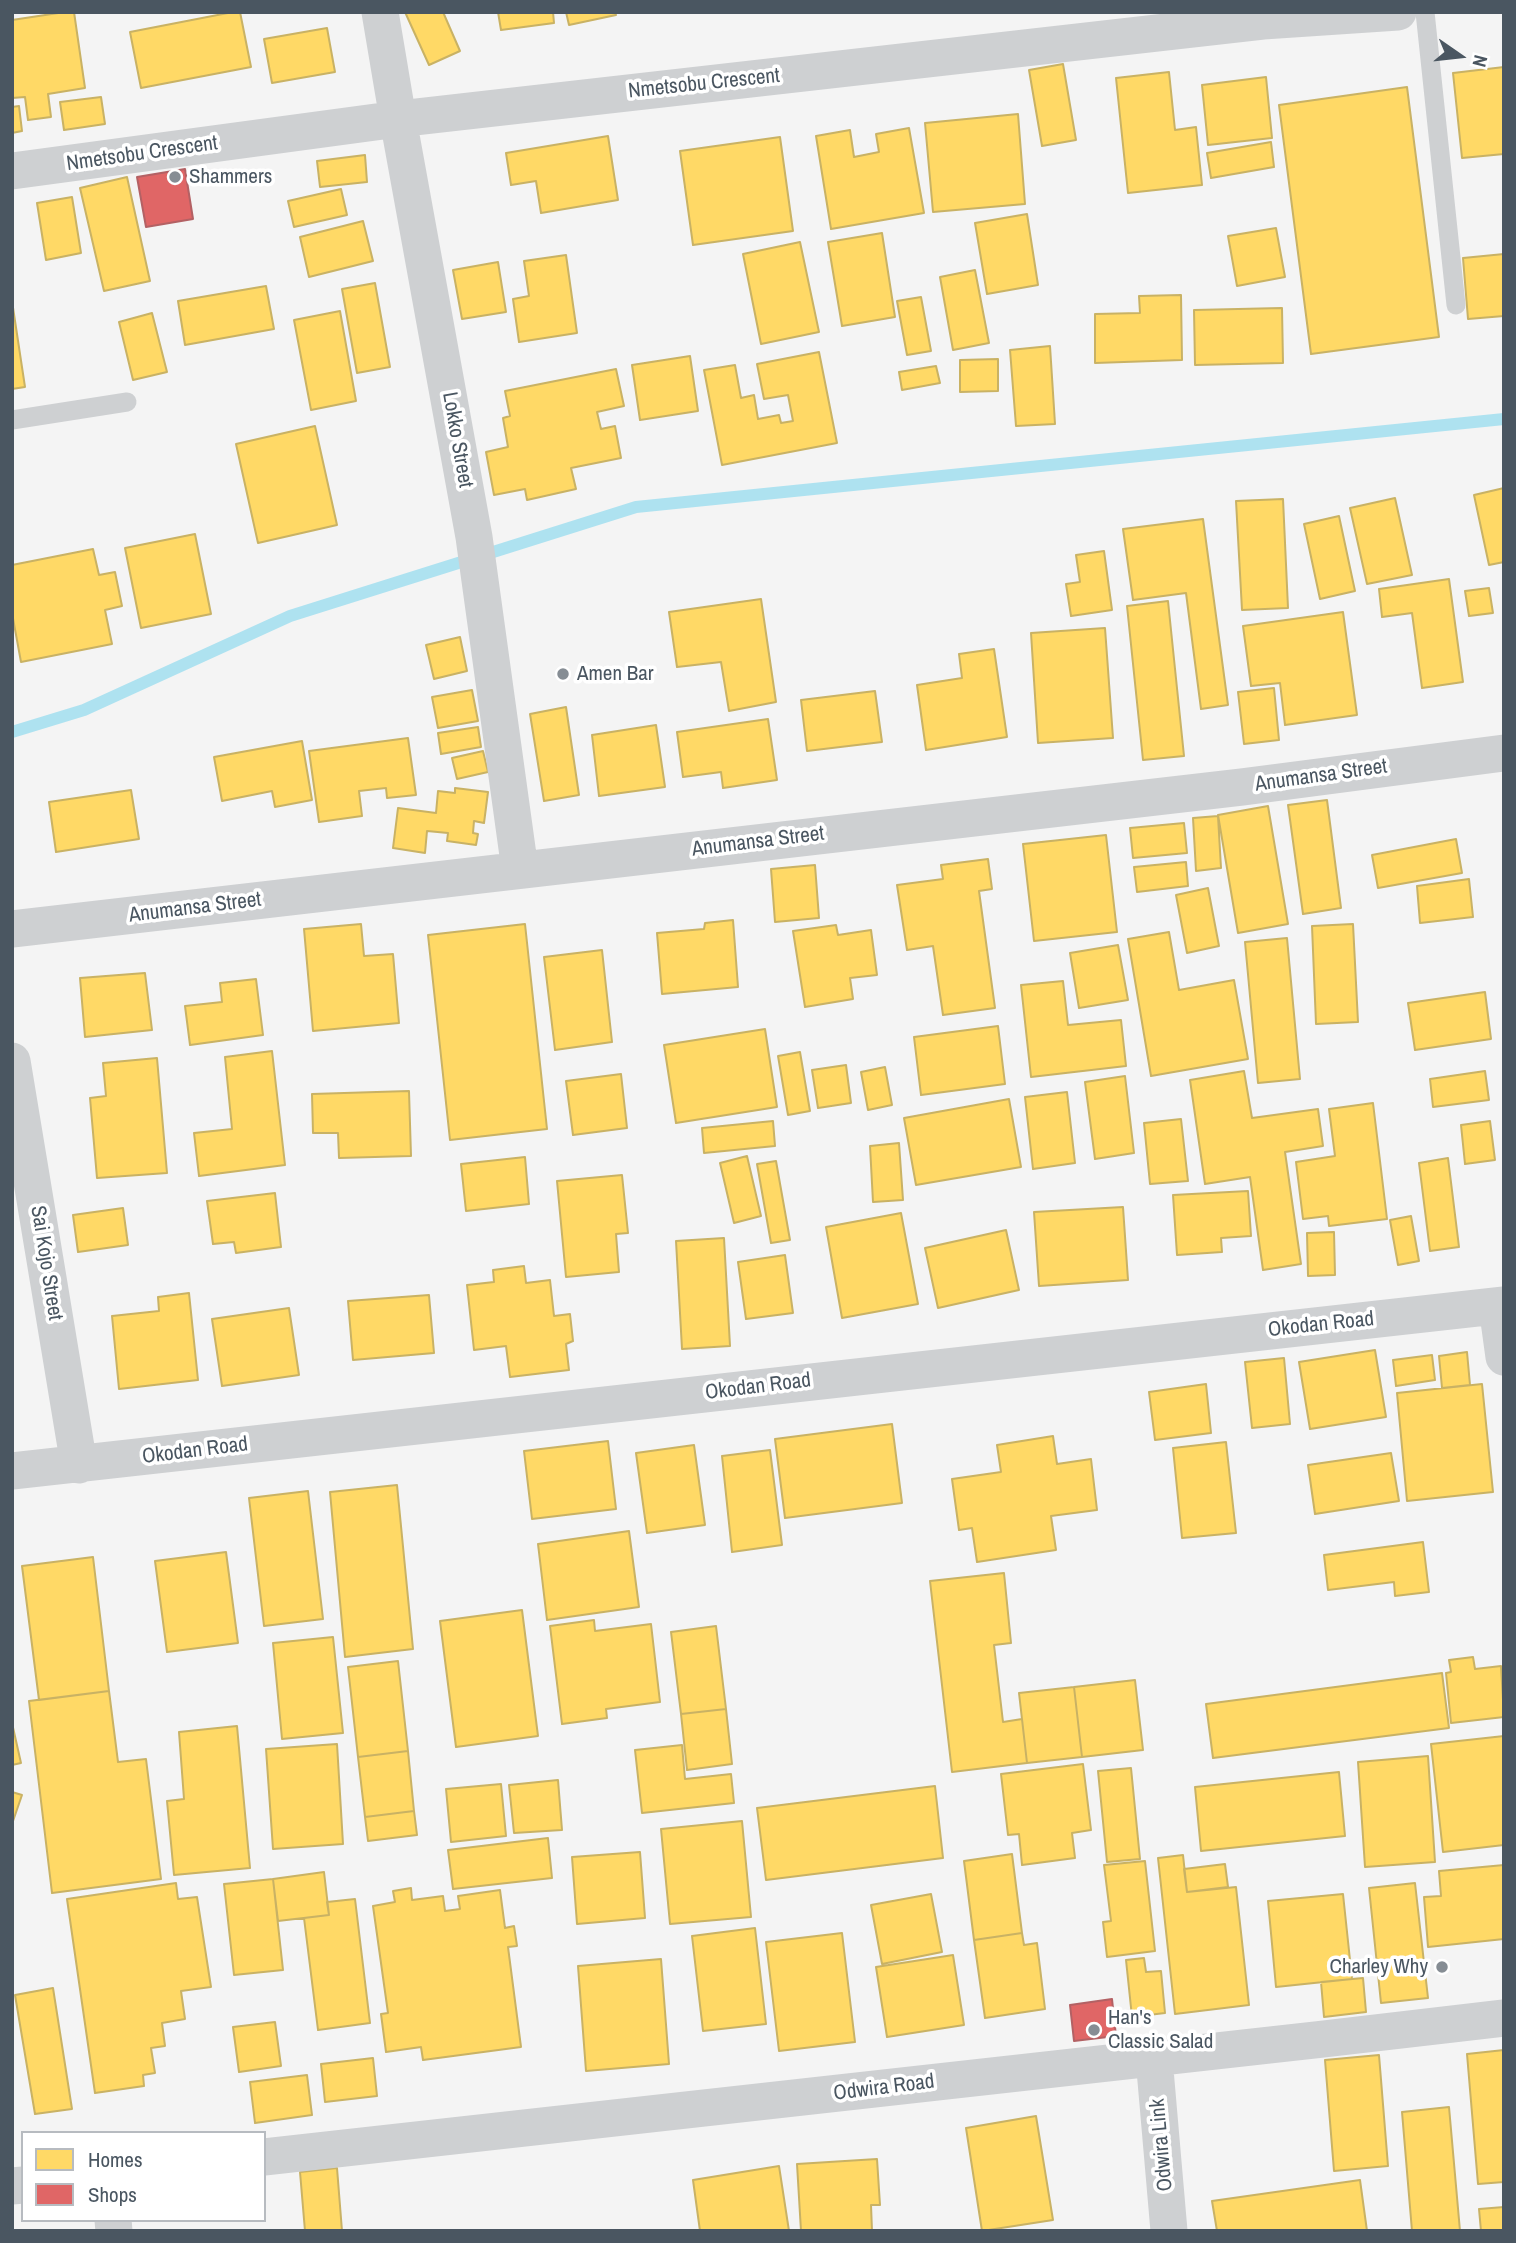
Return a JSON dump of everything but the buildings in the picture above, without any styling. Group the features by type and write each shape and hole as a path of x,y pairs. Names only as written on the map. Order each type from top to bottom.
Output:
{"street":[{"name":"Lokko Street","path":"380,12 474,537 520,870"},
{"name":"Nmetsobu Crescent","path":"12,171 398,119 1262,17 1398,12"},
{"name":"Anumansa Street","path":"12,929 1242,787 1504,753"},
{"name":"Sai Kojo Street","path":"12,1061 79,1465"},
{"name":"Okodan Road","path":"12,1471 1501,1305"},
{"path":"1501,1305 1504,1357"},
{"name":"Odwira Road","path":"266,2157 1504,2018"},
{"name":"Odwira Link","path":"1154,2058 1169,2231"}],"lane":[{"path":"1425,12 1456,305"},
{"path":"12,419 127,402"}],"waterway":[{"path":"12,732 84,710 290,616 636,507 1504,419"}],"place":[{"name":"Shammers","path":"175,177"},
{"name":"Amen Bar","path":"563,674"},
{"name":"Charley Why","path":"1442,1967"},
{"name":"Han's Classic Salad","path":"1094,2030"}]}
